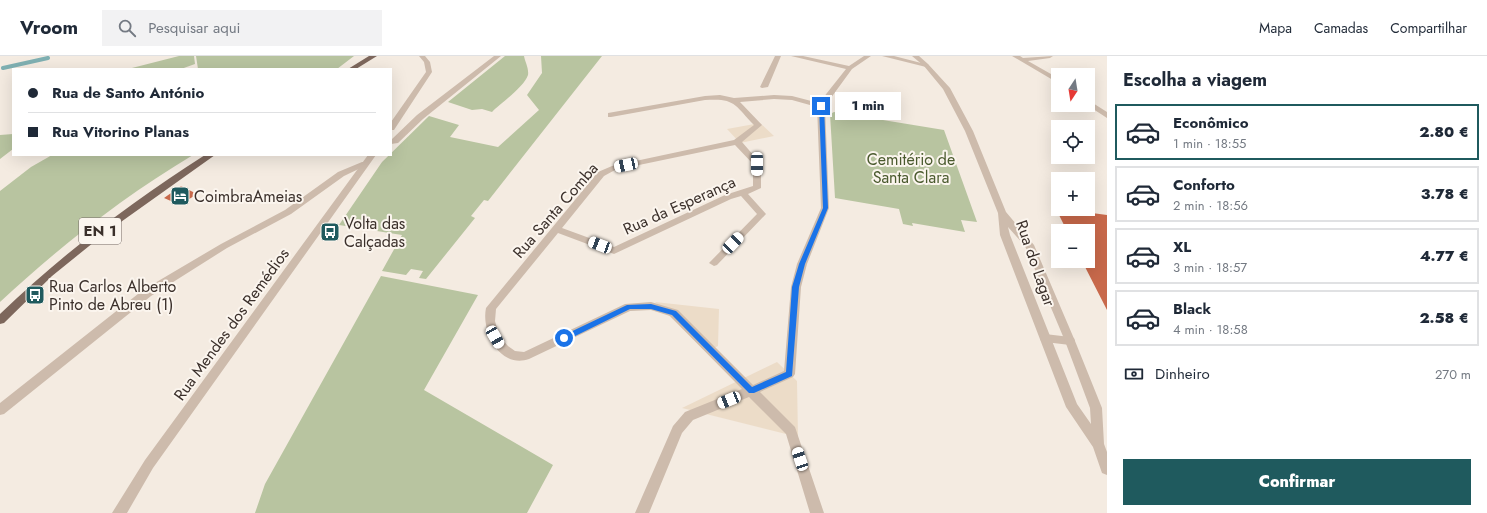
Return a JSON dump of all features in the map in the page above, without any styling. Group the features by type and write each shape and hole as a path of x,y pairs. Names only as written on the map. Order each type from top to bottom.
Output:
{"main road":[{"path":"353,68 374,56"},
{"name":"EN 1","path":"0,320 28,293 104,228 166,184 209,156"}],"street":[{"path":"392,127 429,72 427,62 422,56"},
{"path":"392,142 395,141 420,117 498,56"},
{"path":"764,87 778,56"},
{"path":"794,56 850,68"},
{"path":"642,513 677,430 688,416 789,374 796,287 802,264 826,208 821,106 850,68 868,56"},
{"path":"885,56 926,65"},
{"path":"915,56 926,65 946,88 969,131 1002,213"},
{"path":"1015,56 1051,77"},
{"path":"1022,60 1050,56"},
{"path":"612,115 705,98 720,97 734,100 774,97 792,98 821,106"},
{"name":"Rua Santa Comba","path":"734,100 758,125 737,142 612,168 601,174 491,308 488,318 490,329 499,344 511,354 525,356 629,307 651,306 674,313 751,391"},
{"path":"1095,107 1107,116"},
{"name":"Rua da Esperança","path":"557,229 614,251 728,197 757,188 757,164 737,142"},
{"path":"0,410 147,293 224,246 288,212 341,174 369,160"},
{"name":"Rua Mendes dos Remédios","path":"119,513 149,464 369,160"},
{"path":"714,263 762,214 742,192"},
{"name":"Rua do Lagar","path":"1002,213 1005,235 1072,407 1098,444 1107,469"},
{"name":"Rua do Lagar","path":"1002,213 1030,245 1070,341 1096,408 1098,444"},
{"path":"1045,338 1070,341"},
{"path":"751,391 791,432 817,513"}],"green space":[{"path":"179,56 194,56 195,64 184,68 132,68"},
{"path":"196,56 354,56 338,68 198,68"},
{"path":"505,56 524,56 528,75 522,85 492,112 482,109 472,110 448,102"},
{"path":"541,56 602,56 488,201 484,200 471,216 475,218 426,279 419,278 423,271 411,269 406,275 382,271 402,235 339,225 382,162 388,156 392,156 392,152 429,116 459,125 450,137 498,147 539,110 527,95 542,73"},
{"name":"Cemitério de Santa Clara","path":"834,112 944,130 977,222 961,220 965,232 912,223 913,226 903,224 899,209 835,198 830,114"},
{"path":"12,134 12,150 0,159 0,135"},
{"path":"50,156 191,156 117,205 92,224 45,262 0,302 0,191 31,167"},
{"path":"381,276 478,295 424,390 553,465 527,513 255,513 265,484"}],"shaded area":[{"path":"760,123 774,136 740,143 727,129"},
{"path":"655,302 719,309 718,346 706,352"},
{"path":"777,362 797,381 798,437 682,408"}],"building":[{"name":"CoimbraAmeias","path":"181,186 197,194 180,205 164,198"},
{"path":"1095,213 1107,215 1107,310 1086,268 1095,268 1095,224 1064,224 1060,216 1095,216"}],"waterway":[{"path":"3,68 48,58"}],"place":[{"name":"CoimbraAmeias","path":"180,196"},
{"name":"Volta das Calçadas","path":"330,232"},
{"name":"Rua Carlos Alberto Pinto de Abreu (1)","path":"35,295"}],"route":[{"path":"564,338 629,307 651,306 674,313 751,391 789,374 796,287 802,264 826,208 821,106"}]}
